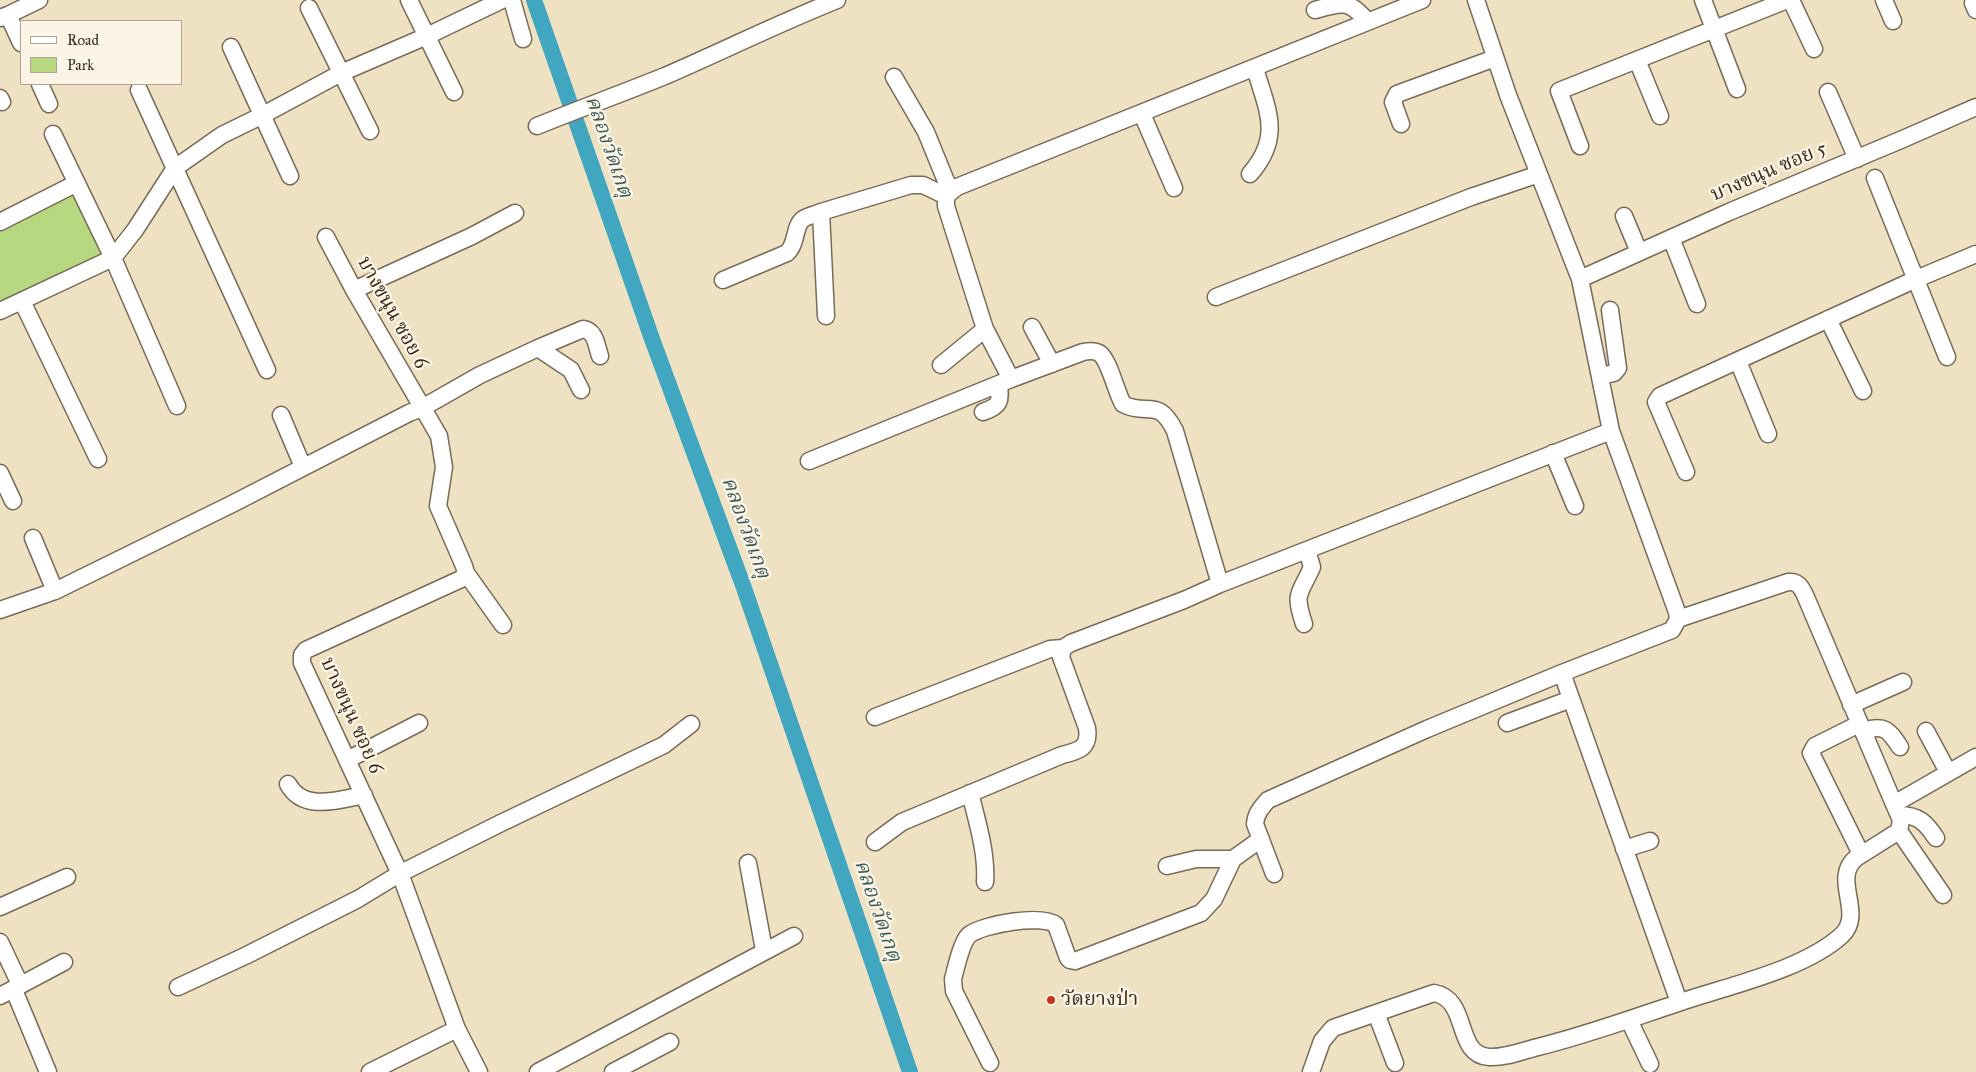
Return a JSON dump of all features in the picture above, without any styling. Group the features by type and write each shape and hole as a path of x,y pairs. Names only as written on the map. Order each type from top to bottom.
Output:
{"street":[{"path":"20,41 4,16 39,0"},
{"path":"409,0 454,92"},
{"path":"0,311 113,258 135,230 175,168 222,136 263,116 340,73 428,36 502,0"},
{"path":"512,0 523,39"},
{"path":"537,126 672,73 778,24 837,0"},
{"path":"723,280 787,254 794,243 799,223 803,219 820,212 911,185 924,185 948,194 1422,0"},
{"path":"1274,874 1255,824 1256,816 1268,800 1427,728 1672,630 1678,619 1678,612 1611,431 1580,279 1495,58 1476,0"},
{"path":"1703,0 1737,89"},
{"path":"1580,146 1559,91 1787,0"},
{"path":"1791,0 1814,49"},
{"path":"1884,0 1893,21"},
{"path":"1315,10 1347,2 1354,3 1367,21"},
{"path":"309,8 370,131"},
{"path":"231,47 290,176"},
{"path":"1401,124 1393,102 1397,94 1495,58"},
{"path":"1637,60 1660,116"},
{"path":"1250,174 1260,163 1267,149 1271,128 1254,68"},
{"path":"894,77 926,132 948,194 946,206 985,329 1005,382 998,404 994,408 982,412"},
{"path":"40,85 49,104"},
{"path":"139,90 267,370"},
{"path":"1828,92 1857,159"},
{"name":"บางขนุน ซอย 5","path":"1580,279 1976,107"},
{"path":"1142,114 1174,188"},
{"path":"54,134 113,258 177,406"},
{"path":"1216,297 1470,197 1539,174"},
{"path":"1875,178 1914,280 1947,357"},
{"path":"0,222 77,183"},
{"path":"820,212 826,316"},
{"path":"354,290 472,236 516,213"},
{"path":"1624,216 1639,252"},
{"name":"บางขนุน ซอย 6","path":"326,238 438,436 444,467 438,506 466,573 461,579 306,650 302,655 302,663 399,874 457,1029 479,1072"},
{"path":"1671,238 1697,304"},
{"path":"1686,472 1656,402 1657,398 1914,280 1976,254"},
{"path":"22,301 98,458"},
{"path":"1600,376 1614,373 1618,368 1610,310"},
{"path":"1828,320 1862,391"},
{"path":"1032,327 1052,364"},
{"path":"0,610 55,591 303,468 538,348 583,329 593,333 600,356"},
{"path":"941,365 985,329"},
{"path":"538,348 571,370 581,390"},
{"path":"809,461 1083,352 1098,352 1104,359 1122,404 1128,407 1148,408 1161,412 1168,417 1175,431 1220,584"},
{"path":"1738,361 1768,434"},
{"path":"281,415 303,468"},
{"path":"875,717 1050,649 1063,648 1071,643 1611,431"},
{"path":"1553,453 1575,506"},
{"path":"0,473 13,501"},
{"path":"33,538 55,591"},
{"path":"1304,624 1298,599 1301,586 1312,567 1307,550"},
{"path":"466,573 502,624"},
{"path":"1678,619 1794,581 1800,585 1897,816 1943,896"},
{"path":"875,842 902,822 1062,755 1079,751 1084,746 1088,737 1087,728 1061,657 1063,648"},
{"path":"1562,673 1679,1002"},
{"path":"1851,705 1903,682"},
{"path":"1507,722 1571,699"},
{"path":"347,760 419,723"},
{"path":"178,987 245,956 358,899 399,874 499,824 664,745 691,724"},
{"path":"1861,854 1811,753 1815,746 1861,728 1883,728 1890,732 1900,746"},
{"path":"1926,731 1948,772"},
{"path":"1311,1072 1322,1041 1333,1028 1434,993 1449,998 1470,1046 1480,1054 1488,1057 1505,1056 1578,1038 1679,1002 1786,968 1830,945 1848,927 1851,910 1846,882 1850,862 1861,854 1897,816 1948,772 1976,757"},
{"path":"288,784 290,789 302,799 310,802 364,795"},
{"path":"970,793 978,826 986,874 985,882"},
{"path":"1897,816 1908,815 1920,818 1927,824 1936,838"},
{"path":"990,1063 954,991 953,985 964,942 969,936 987,927 1024,920 1047,920 1056,925 1068,958 1075,961 1201,913 1214,899 1233,859 1261,839"},
{"path":"1624,849 1650,840"},
{"path":"1167,866 1196,859 1233,859"},
{"path":"748,863 764,950"},
{"path":"0,907 68,877"},
{"path":"538,1072 701,987 764,950 794,936"},
{"path":"0,942 10,988 48,1072"},
{"path":"10,988 64,962"},
{"path":"1376,1013 1394,1063"},
{"path":"1629,1020 1650,1064"},
{"path":"370,1072 457,1029"},
{"path":"613,1072 670,1042"}],"green space":[{"path":"77,183 113,258 0,311 0,221"}],"waterway":[{"name":"คลองวัดเกตุ","path":"534,0 652,339 744,588 910,1072"}],"place":[{"name":"วัดยางป่า","path":"1051,1000"}]}
